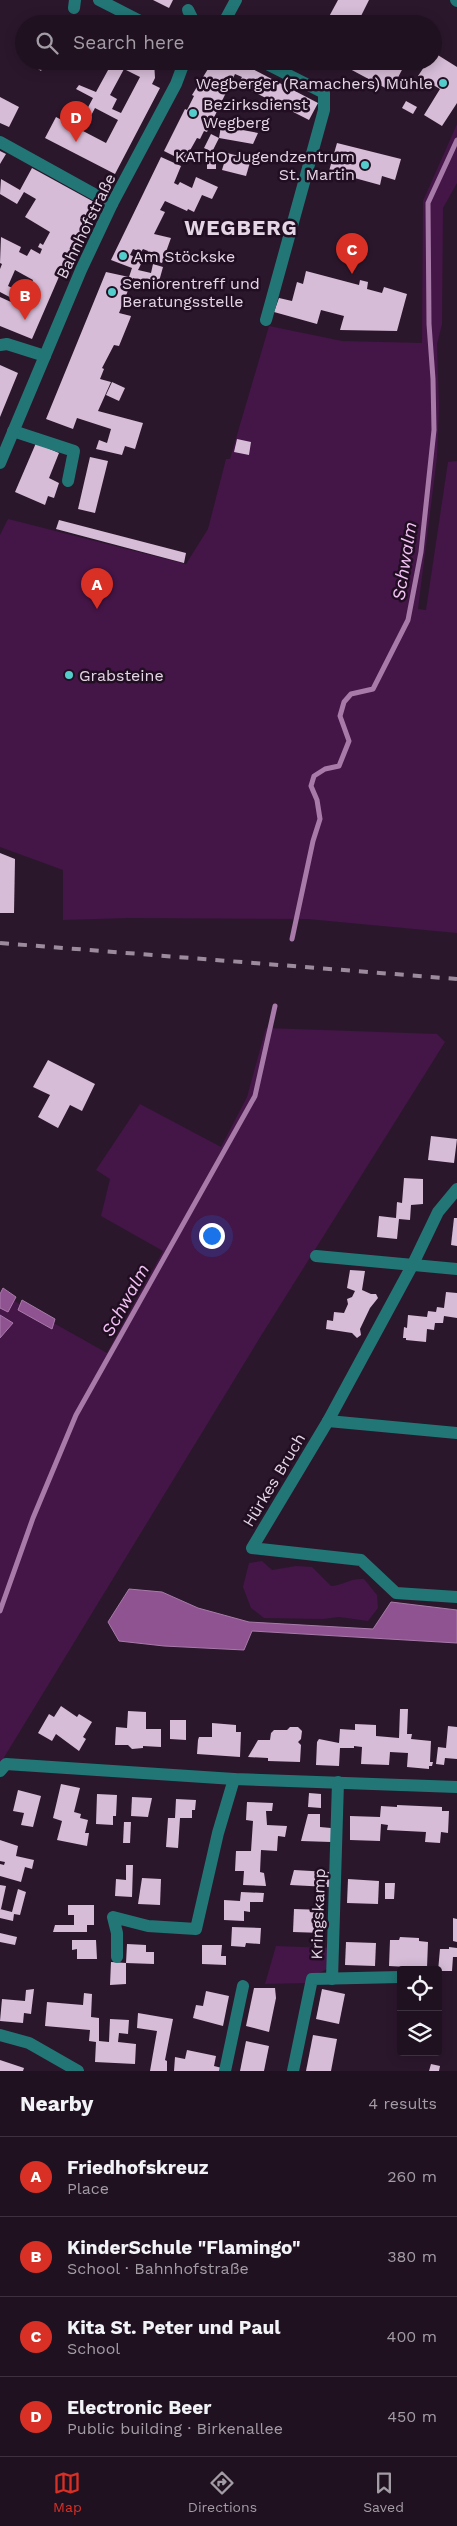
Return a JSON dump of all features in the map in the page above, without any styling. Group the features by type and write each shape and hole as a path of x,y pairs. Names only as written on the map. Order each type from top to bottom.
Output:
{"street":[{"path":"99,0 128,15"},
{"path":"228,15 236,0"},
{"path":"188,10 190,15"},
{"name":"Bahnhofstraße","path":"0,463 81,270 112,204 176,84 181,70"},
{"path":"266,320 324,110 324,93 279,70"},
{"path":"0,142 23,159 112,204"},
{"path":"0,345 7,344 45,356"},
{"path":"13,431 74,451 68,481"},
{"name":"Hürkes Bruch","path":"457,1189 438,1212 369,1347 328,1421 252,1548 361,1560 396,1592 457,1597"},
{"path":"316,1256 457,1269"},
{"path":"328,1421 457,1433"},
{"path":"0,1771 6,1764 234,1779 457,1787"},
{"path":"117,1957 117,1933 113,1917 148,1926 196,1929 218,1833 234,1779"},
{"name":"Kringskamp","path":"338,1782 332,1979 397,1977"},
{"path":"293,2071 312,1979 332,1979"},
{"path":"225,2071 243,1986"},
{"path":"0,2035 29,2043 78,2071"}],"shaded area":[{"path":"457,124 457,183 443,208 442,324 437,344 439,406 437,457 418,609 426,610 448,462 457,461 457,933 307,919 129,918 63,920 63,870 0,847 0,535 8,519 186,564 208,529 226,459 230,459 269,326 342,341 422,343 423,201"},
{"path":"266,1028 437,1034 445,1042 259,1339 0,1764 0,1293 107,1353 163,1251 101,1216 110,1179 96,1170 140,1104 221,1147 247,1097"},
{"path":"3,1288 16,1297 8,1312 0,1308 0,1294"},
{"path":"22,1300 55,1319 52,1329 18,1310"},
{"path":"0,1315 13,1323 0,1338"},
{"path":"262,1561 272,1570 296,1566 312,1567 331,1586 364,1579 377,1595 378,1608 368,1621 339,1617 323,1619 264,1618 251,1608 243,1587 249,1563"},
{"path":"129,1589 162,1592 198,1608 249,1622 373,1629 391,1602 457,1610 457,1643 252,1631 244,1650 164,1646 119,1641 108,1622"},
{"path":"276,1946 330,1948 329,1968 309,1978 307,1983 265,1984"}],"building":[{"path":"153,0 173,0 169,8"},
{"path":"338,0 369,0 362,15 330,15"},
{"name":"Wegberger (Ramachers) Mühle","path":"442,58 457,67 457,103 442,126 424,115 440,89 418,76 422,70 442,70"},
{"path":"108,70 123,70 110,95 117,99 112,109 121,113 140,77 126,70 155,70 155,78 152,84 160,88 115,174 45,138 56,117 77,128 93,98 76,89 79,85 96,92","holes":["95,108 118,120 106,143 83,131"]},
{"path":"207,70 254,70 318,103 309,120 238,84 242,77 235,74 207,132 204,131 200,139 197,138 184,161 164,151 185,109 187,110 194,96 192,95"},
{"path":"352,70 402,70 391,91"},
{"path":"0,97 19,107 9,127 0,123"},
{"path":"406,101 417,107 413,114 402,108"},
{"path":"221,126 258,133 253,144 219,138"},
{"path":"211,134 219,138 212,152 204,148"},
{"name":"KATHO Jugendzentrum St. Martin","path":"337,143 401,159 395,180 382,176 380,185 329,171"},
{"path":"0,151 6,154 0,164"},
{"path":"227,153 251,159 246,176 222,170"},
{"path":"161,157 181,166 174,183 178,185 180,182 192,188 196,177 218,187 212,199 202,195 194,212 188,209 187,211 165,201 160,210 165,212 154,234 171,238 162,263 146,258 148,251 143,249 141,252 133,249 130,255 143,260 138,270 151,273 153,264 163,267 158,285 133,278 119,313 131,316 130,319 119,346 114,345 102,368 104,369 100,379 111,382 98,411 143,423 135,449 125,446 122,455 96,449 99,440 107,443 111,429 77,418 73,429 46,419 106,272 129,277 132,268 111,260"},
{"path":"207,161 216,161 216,169 207,169"},
{"path":"32,168 94,202 90,210 93,212 89,219 86,218 82,226 79,238 71,249 32,339 0,326 0,297 22,307 23,304 0,292 1,237 21,247 19,252 27,256 31,249 40,254 42,249 38,247 40,243 43,245 50,232 25,217 36,199 24,192 17,204 0,194 1,179 20,190","holes":["15,270 33,280 27,295 8,286"]},
{"path":"306,271 359,285 360,280 368,282 367,289 382,293 384,287 407,294 397,331 340,330 344,316 321,310 317,324 274,312 279,298 292,301 297,282 303,284"},
{"path":"0,365 18,373 0,417"},
{"path":"112,382 125,388 119,401 106,395"},
{"path":"237,439 251,442 249,455 234,452"},
{"path":"36,443 59,453 49,478 59,483 54,498 48,496 45,505 15,492"},
{"path":"90,457 108,461 95,513 78,509"},
{"path":"59,520 186,553 184,563 56,529"},
{"path":"0,853 15,859 14,913 0,913"},
{"path":"48,1060 95,1084 82,1111 70,1105 58,1128 38,1117 50,1095 33,1087"},
{"path":"431,1136 457,1139 454,1163 428,1160"},
{"path":"404,1178 423,1179 423,1204 411,1205 410,1220 399,1219 397,1239 377,1237 379,1216 396,1218 397,1202 402,1203"},
{"path":"454,1218 457,1218 457,1246 451,1245"},
{"path":"350,1270 365,1271 362,1290 376,1294 378,1298 370,1308 360,1329 361,1335 357,1338 352,1333 326,1329 327,1320 333,1321 334,1312 344,1313 348,1304 347,1299 352,1297 355,1291 347,1288"},
{"path":"446,1292 457,1293 457,1318 444,1316 443,1323 435,1323 434,1330 427,1329 426,1342 403,1338 404,1327 407,1328 408,1315 427,1317 428,1311 436,1312 437,1307 444,1308"},
{"path":"61,1706 77,1717 79,1714 92,1722 83,1737 86,1739 79,1751 56,1734 52,1741 38,1733 49,1714 54,1717"},
{"path":"400,1709 408,1709 407,1734 412,1734 411,1739 431,1741 430,1762 433,1762 429,1769 407,1767 408,1753 390,1752 389,1765 361,1764 362,1747 354,1746 354,1748 340,1748 339,1766 316,1765 317,1742 319,1739 339,1743 340,1729 355,1730 355,1724 376,1725 376,1736 399,1738"},
{"path":"128,1711 146,1712 146,1729 161,1729 161,1747 143,1746 143,1748 132,1749 128,1745 115,1745 116,1727 127,1728"},
{"path":"170,1720 186,1720 186,1740 170,1739"},
{"path":"212,1723 236,1725 236,1732 241,1732 240,1757 197,1754 199,1737 212,1737"},
{"path":"448,1726 457,1727 457,1759 445,1758 444,1765 436,1764 438,1747 446,1748"},
{"path":"290,1727 298,1727 302,1731 301,1739 298,1742 301,1745 300,1762 268,1761 268,1758 248,1757 258,1740 270,1740 271,1733 274,1730 287,1730"},
{"path":"61,1784 80,1788 74,1812 81,1814 80,1818 88,1820 85,1833 89,1833 87,1846 57,1840 62,1821 53,1818"},
{"path":"18,1790 41,1796 33,1827 21,1825 24,1813 13,1811"},
{"path":"309,1793 321,1794 321,1808 308,1807"},
{"path":"97,1794 117,1795 116,1816 113,1816 113,1825 96,1824"},
{"path":"132,1797 152,1798 148,1817 131,1816"},
{"path":"176,1799 196,1800 195,1810 192,1810 192,1818 180,1818 178,1848 166,1847 168,1818 175,1818"},
{"path":"247,1802 273,1803 272,1811 266,1811 267,1825 287,1826 285,1837 278,1836 277,1851 261,1850 260,1872 264,1873 266,1886 243,1885 244,1871 235,1871 236,1851 251,1851 253,1821 246,1820"},
{"path":"397,1805 442,1807 442,1811 449,1811 448,1833 441,1832 440,1843 425,1842 426,1832 387,1830 388,1825 381,1824 380,1841 350,1840 350,1816 380,1817 381,1806 397,1807"},
{"path":"308,1814 320,1814 320,1827 331,1828 331,1842 301,1841"},
{"path":"124,1822 131,1822 130,1843 123,1843"},
{"path":"0,1840 18,1846 16,1856 34,1860 32,1869 25,1867 21,1882 0,1876 0,1864 4,1865 5,1862 0,1861"},
{"path":"126,1865 133,1865 132,1897 115,1896 116,1879 126,1880"},
{"path":"294,1870 329,1872 329,1887 290,1885"},
{"path":"142,1878 161,1879 160,1905 138,1904"},
{"path":"348,1879 379,1881 378,1904 347,1903"},
{"path":"385,1883 395,1883 394,1899 385,1899"},
{"path":"0,1885 6,1886 1,1909 0,1909"},
{"path":"18,1889 26,1892 20,1915 14,1914 13,1921 0,1918 0,1909 12,1912"},
{"path":"241,1892 264,1893 263,1902 250,1902 250,1912 244,1911 244,1921 224,1920 224,1900 240,1901"},
{"path":"68,1905 94,1905 94,1925 87,1925 87,1932 53,1932 55,1925 74,1925 74,1915 68,1915"},
{"path":"294,1909 324,1910 323,1933 293,1932"},
{"path":"453,1918 457,1919 457,1942 453,1941"},
{"path":"232,1927 261,1928 260,1944 246,1943 245,1947 231,1946"},
{"path":"0,1933 17,1937 15,1945 0,1942"},
{"path":"400,1937 419,1938 419,1941 428,1942 427,1966 389,1966 390,1940 399,1940"},
{"path":"72,1940 96,1940 97,1959 77,1959 77,1949 72,1950"},
{"path":"346,1942 376,1943 375,1966 345,1965"},
{"path":"127,1944 146,1945 146,1952 154,1952 154,1964 126,1963"},
{"path":"202,1945 222,1945 221,1956 226,1956 226,1965 202,1964"},
{"path":"449,1947 457,1948 457,1957 453,1957 452,1971 442,1971 442,1966 438,1966 440,1949 449,1949"},
{"path":"111,1962 126,1963 126,1984 110,1985"},
{"path":"254,1988 275,1988 276,1998 269,2032 246,2026"},
{"path":"34,1989 31,2014 24,2013 23,2023 0,2021 2,1999 25,2001 26,1990"},
{"path":"322,1989 345,1994 339,2024 316,2019"},
{"path":"206,1991 229,1996 223,2026 193,2018 196,2005 203,2006"},
{"path":"84,1993 92,1994 91,2017 99,2018 99,2041 109,2042 110,2019 129,2020 128,2034 119,2033 118,2042 136,2044 135,2064 95,2062 96,2042 89,2041 90,2030 45,2026 47,2002 83,2005"},
{"path":"138,2013 173,2019 165,2060 167,2061 167,2071 150,2071 157,2031 137,2028"},
{"path":"313,2035 337,2039 331,2071 306,2071"},
{"path":"246,2041 269,2046 264,2071 240,2071"},
{"path":"187,2050 216,2056 214,2066 222,2068 221,2071 174,2071 175,2057 185,2059"},
{"path":"0,2060 24,2068 23,2071 0,2071"},
{"path":"431,2064 440,2066 439,2071 429,2071"}],"waterway":[{"name":"Schwalm","path":"292,939 313,841 320,819 317,800 311,786 314,776 325,769 339,766 349,741 340,716 344,702 351,694 373,689 408,620 421,552 434,430 429,324 428,203 457,140"},
{"name":"Schwalm","path":"0,1611 33,1518 76,1415 255,1096 275,1006"}],"railway":[{"path":"0,943 457,979"}],"place":[{"name":"Wegberger (Ramachers) Mühle","path":"443,83"},
{"name":"Bezirksdienst Wegberg","path":"193,113"},
{"name":"Electronic Beer","path":"76,142"},
{"name":"KATHO Jugendzentrum St. Martin","path":"365,165"},
{"name":"Am Stöckske","path":"123,256"},
{"name":"Kita St. Peter und Paul","path":"352,274"},
{"name":"Seniorentreff und Beratungsstelle","path":"112,292"},
{"name":"KinderSchule \"Flamingo\"","path":"25,320"},
{"name":"Friedhofskreuz","path":"97,609"},
{"name":"Grabsteine","path":"69,675"}],"district":[{"name":"WEGBERG","path":"241,227"}]}
